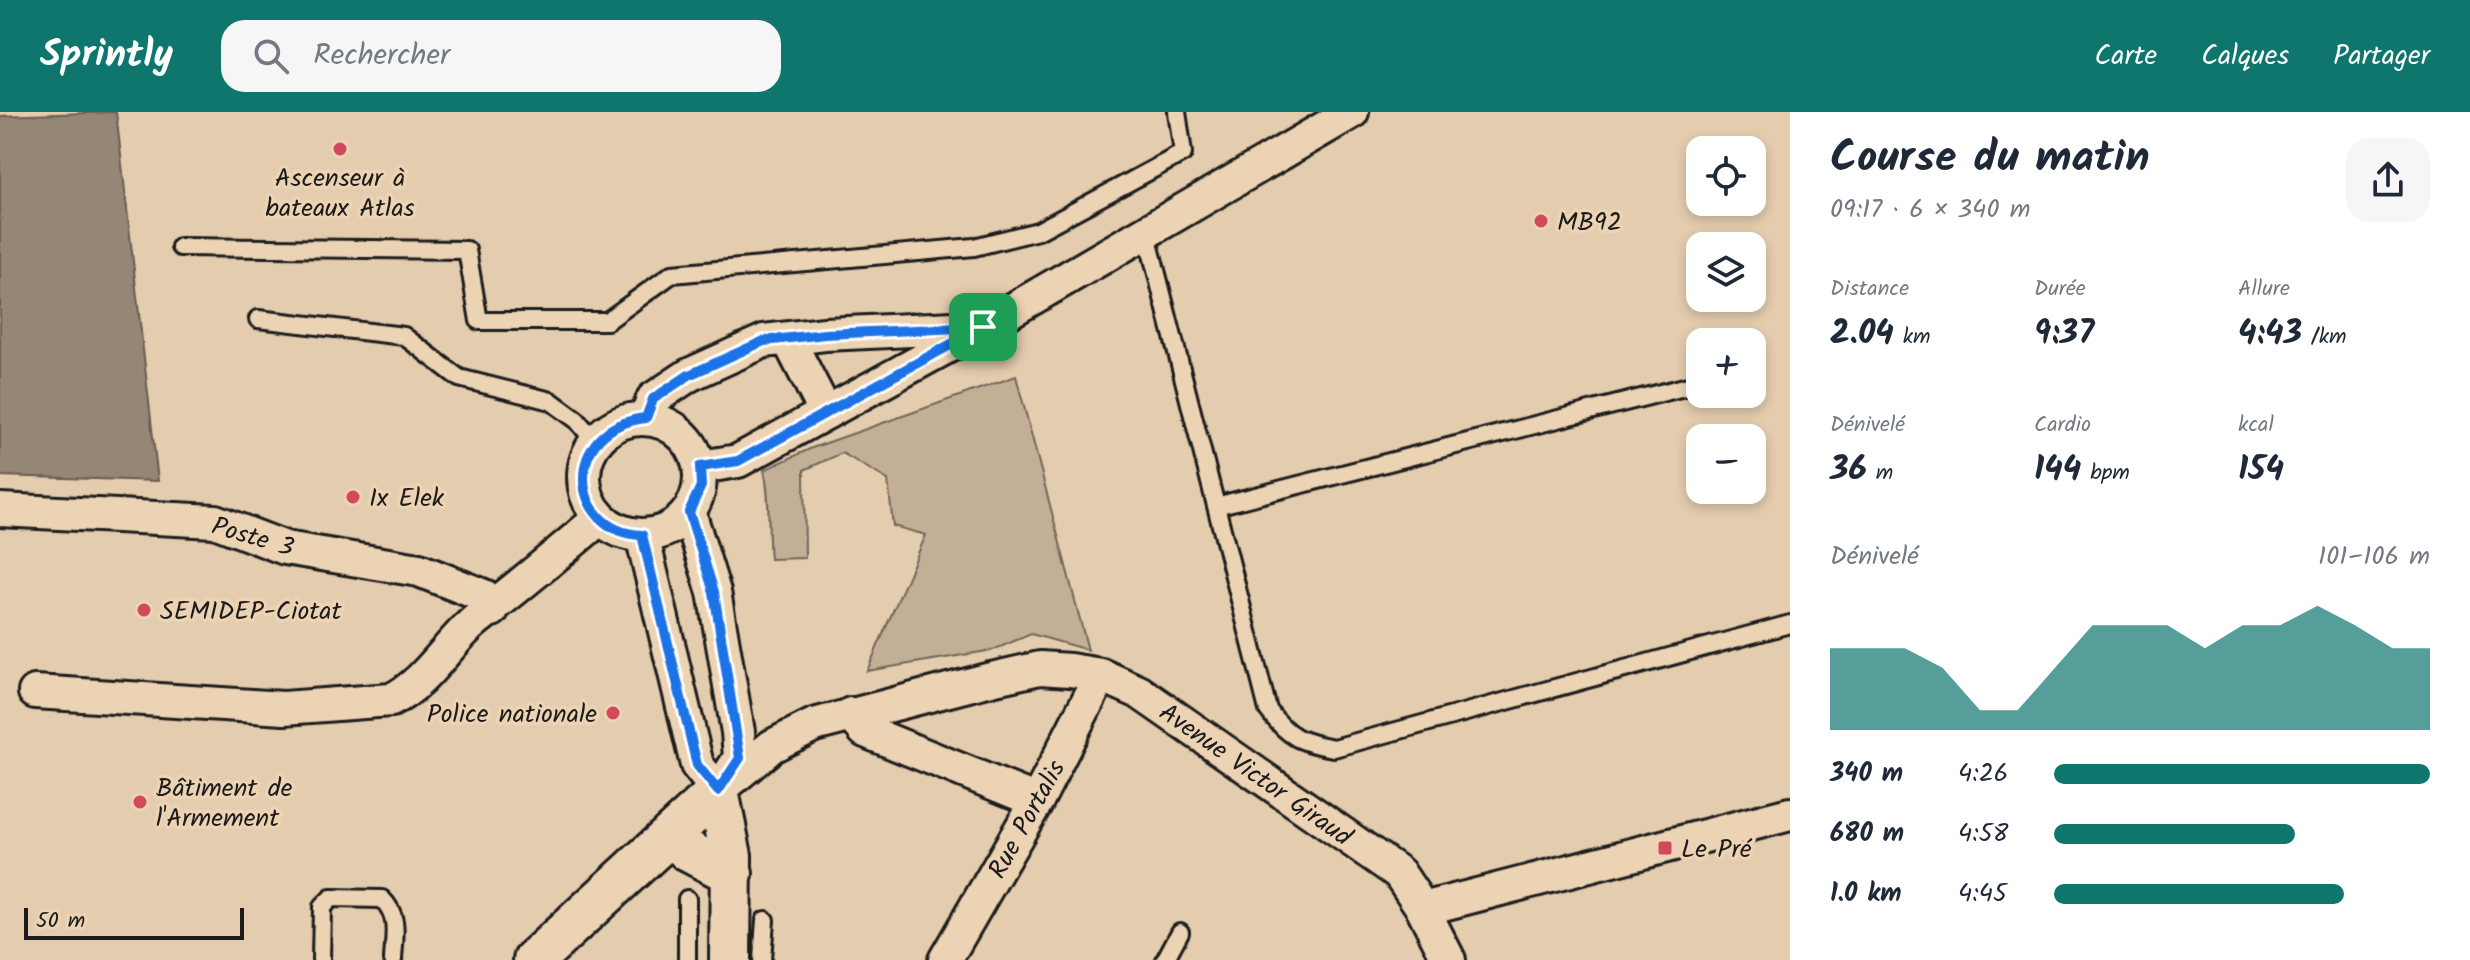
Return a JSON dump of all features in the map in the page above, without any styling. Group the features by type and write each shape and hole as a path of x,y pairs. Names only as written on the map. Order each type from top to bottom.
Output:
{"street":[{"path":"700,467 738,461 983,327 1352,112"},
{"path":"646,418 653,399 689,375 764,341 983,327"},
{"path":"788,339 826,413"},
{"path":"646,418 665,423 682,433 694,449 700,467 701,486 689,512 668,530 642,535 613,528 600,518 588,499 584,479 586,460 595,442 617,424 646,418"},
{"name":"Poste 3","path":"0,510 215,521 285,548 419,570 484,596 492,610"},
{"path":"534,960 718,791 740,758 714,592 689,512"},
{"path":"35,692 284,708 391,700 403,694 476,621 600,518"},
{"path":"642,535 697,765 718,791 732,874 730,960"},
{"name":"Avenue Victor Giraud","path":"718,791 790,735 851,714 1040,668 1101,675 1139,692 1399,873 1423,909 1449,960"},
{"name":"Rue Portalis","path":"945,960 1037,801 1101,675"},
{"path":"851,714 865,731 1037,801"},
{"path":"1423,909 1790,814"},
{"path":"671,834 688,851 732,874"}],"lane":[{"path":"180,247 467,250 479,321 607,321 672,274 974,247 1038,231 1183,153 1177,112"},
{"path":"1146,231 1268,710 1284,731 1305,743 1334,748 1790,624"},
{"path":"258,319 404,336 459,378 551,401 577,420 595,442"},
{"path":"1216,506 1686,387"},
{"path":"321,960 322,907 331,898 382,899 391,908 395,918 393,960"},
{"path":"687,899 687,960"},
{"path":"762,960 765,920"},
{"path":"1165,960 1180,932"}],"shaded area":[{"path":"116,112 158,481 0,476 0,116"},
{"path":"1016,376 1088,650 1031,634 993,650 867,671 926,535 893,526 888,480 842,453 804,470 805,558 770,559 764,470 812,448"}],"place":[{"name":"Ascenseur à bateaux Atlas","path":"340,149"},
{"name":"MB92","path":"1541,221"},
{"name":"Ix Elek","path":"353,497"},
{"name":"SEMIDEP-Ciotat","path":"144,610"},
{"name":"Police nationale","path":"613,713"},
{"name":"Bâtiment de l'Armement","path":"140,802"},
{"name":"Le Pré","path":"1665,848"}],"route":[{"path":"983,327 738,461 700,467 701,486 689,512 714,592 734,704 740,758 718,791 697,765 642,535 630,535 613,528 600,518 588,499 584,479 586,460 595,442 608,429 626,420 646,418 653,399 689,375 764,341 825,334 983,327"}]}
